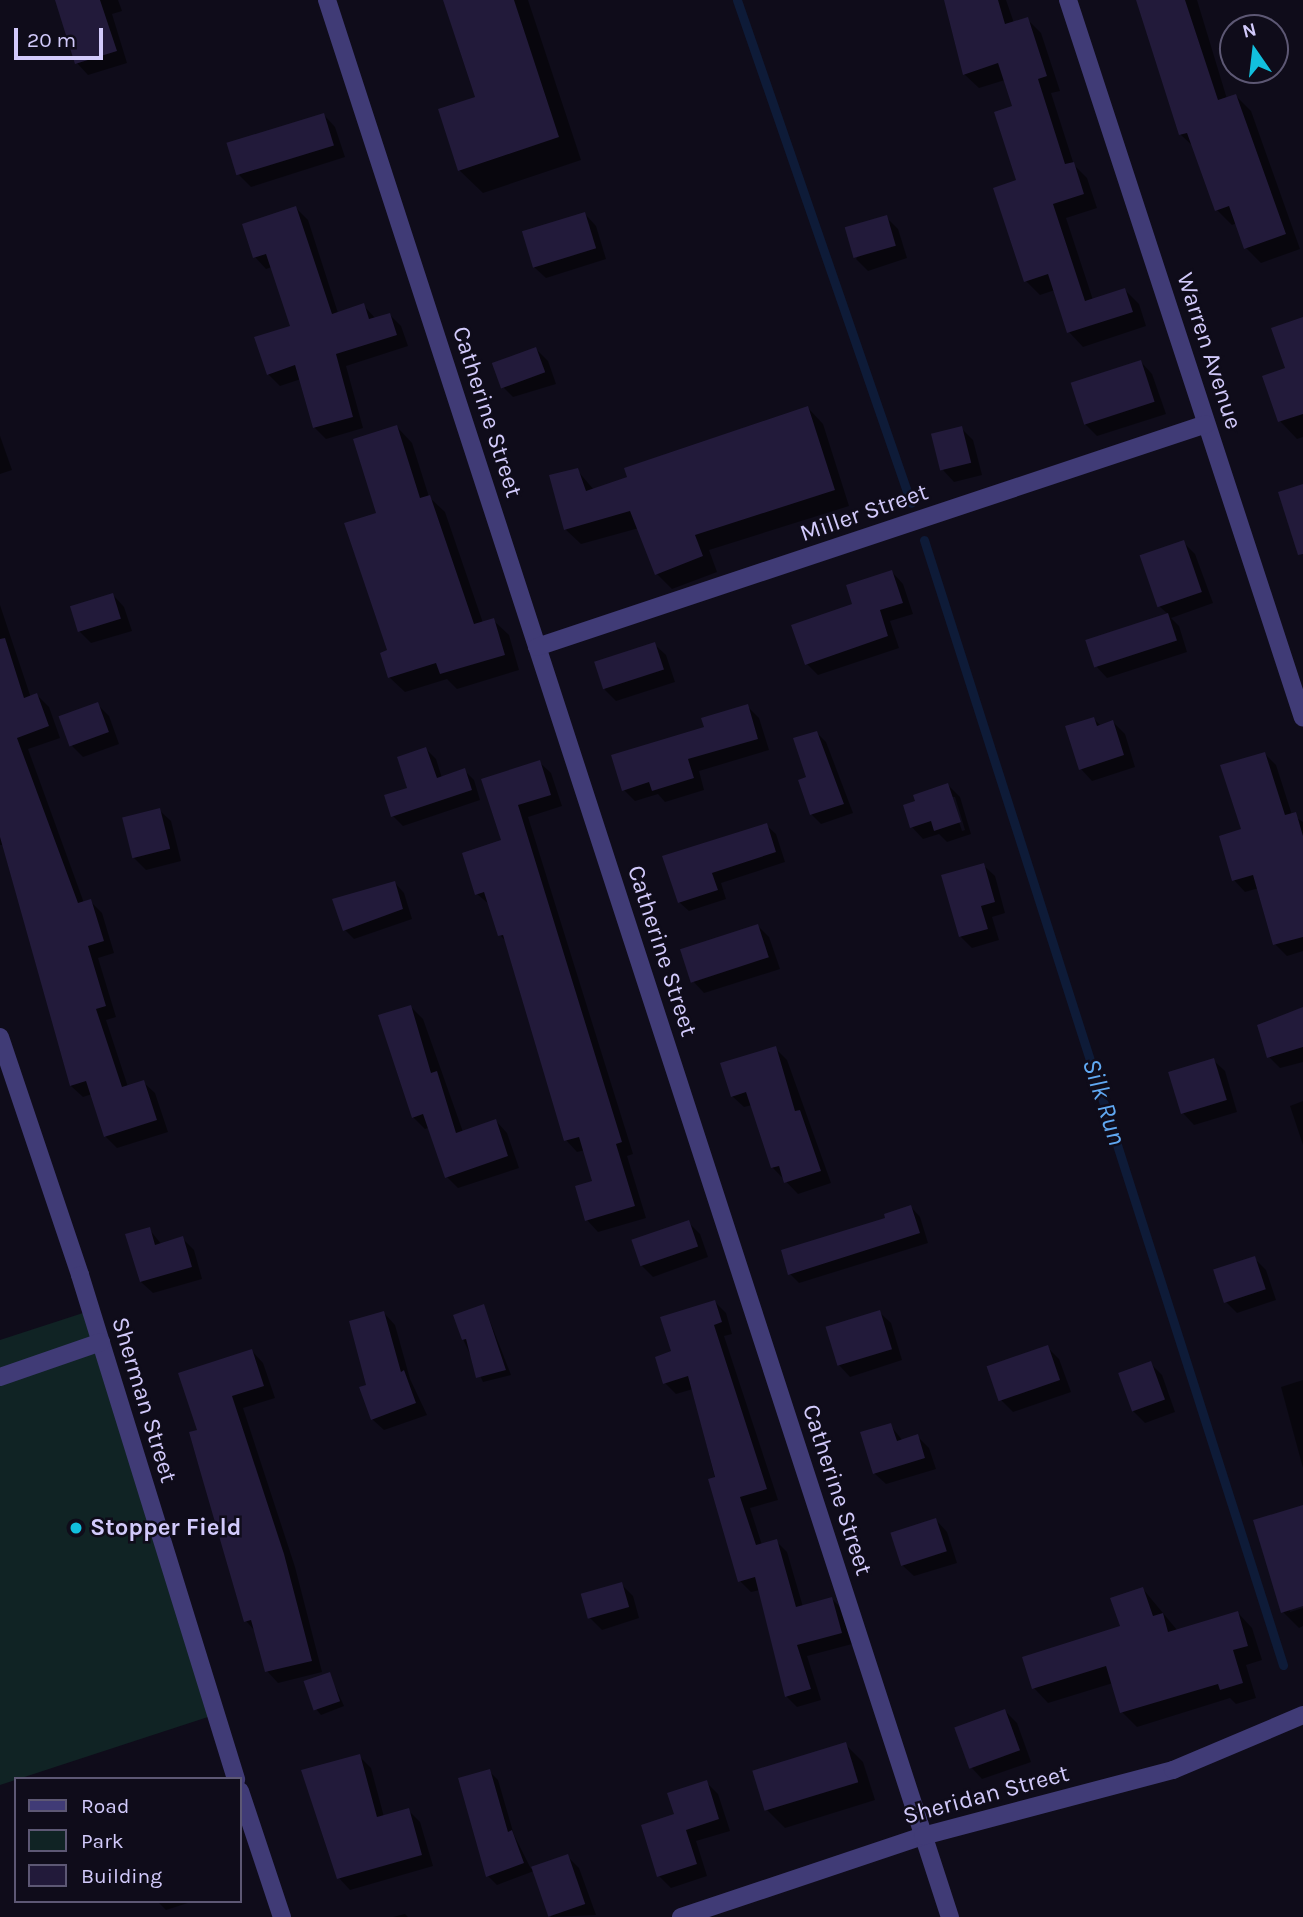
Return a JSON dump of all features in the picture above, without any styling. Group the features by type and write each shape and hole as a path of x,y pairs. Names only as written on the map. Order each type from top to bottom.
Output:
{"street":[{"name":"Catherine Street","path":"327,0 950,1917"},
{"name":"Warren Avenue","path":"1068,0 1303,718"},
{"name":"Miller Street","path":"537,647 1206,424"},
{"name":"Sherman Street","path":"0,1037 101,1342 235,1777"},
{"path":"0,1377 101,1342"},
{"name":"Sheridan Street","path":"681,1917 923,1836 1173,1770 1303,1715"},
{"path":"242,1797 282,1917"}],"green space":[{"name":"Stopper Field","path":"83,1313 214,1715 24,1777 14,1777 14,1780 0,1785 0,1340"}],"building":[{"path":"55,0 100,0 117,51 75,64"},
{"path":"443,0 514,0 559,137 458,171 438,109 475,97"},
{"path":"944,0 998,0 1005,24 1028,17 1047,76 1038,79 1065,164 1074,162 1084,194 1053,204 1085,301 1125,288 1133,312 1067,333 1048,274 1024,282 993,188 1016,180 994,112 1012,106 998,63 963,75"},
{"path":"1136,0 1185,0 1218,100 1236,94 1286,234 1244,249 1229,206 1215,211 1187,133 1179,135"},
{"path":"324,113 334,146 236,175 226,143"},
{"path":"296,206 332,314 364,303 369,319 390,313 397,335 336,354 353,417 313,428 295,365 267,375 254,337 290,326 266,254 253,258 242,224"},
{"path":"585,212 596,248 533,268 522,231"},
{"path":"887,215 896,246 854,258 845,227"},
{"path":"1303,317 1303,414 1278,422 1262,376 1285,368 1271,328"},
{"path":"536,347 545,372 501,388 492,363"},
{"path":"1141,360 1155,402 1084,425 1071,383"},
{"path":"808,406 835,490 695,535 703,556 655,575 630,511 564,530 549,475 578,468 586,491 627,477 624,468"},
{"path":"397,425 420,498 430,495 474,624 494,618 505,655 440,674 436,663 388,678 380,653 387,650 344,523 376,513 353,439"},
{"path":"962,426 971,463 940,471 931,434"},
{"path":"1303,484 1303,554 1298,555 1278,492"},
{"path":"1184,540 1202,592 1157,607 1140,555"},
{"path":"892,570 903,603 880,610 888,636 805,665 791,625 852,604 846,585"},
{"path":"113,593 121,619 78,632 70,606"},
{"path":"1168,613 1177,641 1094,667 1085,640"},
{"path":"5,638 24,698 37,693 49,726 17,738 78,903 91,899 104,941 88,946 106,1006 96,1009 122,1087 144,1080 157,1120 104,1137 86,1081 70,1086 0,837 0,639"},
{"path":"655,642 664,670 603,689 594,662"},
{"path":"98,702 109,732 69,746 59,716"},
{"path":"748,704 758,739 688,759 694,778 652,791 649,782 622,791 611,755 704,727 701,718"},
{"path":"1094,717 1097,726 1113,720 1124,755 1079,770 1065,726"},
{"path":"817,731 844,804 810,815 798,780 806,777 793,738"},
{"path":"426,747 437,778 465,768 472,790 391,817 384,795 407,788 397,757"},
{"path":"1265,752 1285,815 1296,812 1303,836 1303,937 1273,945 1253,875 1232,881 1219,836 1241,829 1220,765"},
{"path":"540,760 551,795 518,805 622,1142 616,1144 635,1206 585,1221 575,1186 592,1181 579,1137 564,1141 503,935 498,936 484,892 475,895 462,853 501,840 481,779"},
{"path":"948,783 961,822 934,831 931,821 910,828 903,805 915,801 913,795"},
{"path":"160,808 170,849 132,858 122,817"},
{"path":"767,823 776,852 712,873 718,890 678,903 662,856"},
{"path":"984,863 995,902 981,906 988,929 959,937 941,875"},
{"path":"395,881 403,909 343,931 332,899"},
{"path":"758,924 769,957 691,983 680,949"},
{"path":"411,1005 431,1073 437,1071 456,1133 496,1119 508,1156 445,1178 423,1114 412,1118 378,1015"},
{"path":"1303,1007 1303,1047 1267,1058 1257,1025"},
{"path":"776,1046 795,1111 800,1110 821,1171 784,1183 779,1166 771,1168 746,1092 731,1097 720,1063"},
{"path":"1214,1058 1227,1100 1181,1114 1168,1072"},
{"path":"911,1205 920,1233 788,1275 781,1250 885,1218 884,1214"},
{"path":"689,1220 698,1246 640,1266 631,1240"},
{"path":"150,1227 155,1245 183,1236 192,1267 140,1282 125,1234"},
{"path":"1255,1256 1266,1289 1224,1303 1213,1270"},
{"path":"715,1300 722,1322 714,1325 767,1489 740,1497 756,1545 777,1539 796,1607 832,1597 842,1633 797,1645 811,1689 785,1697 755,1577 738,1582 708,1479 715,1477 688,1376 663,1384 655,1357 671,1351 660,1317"},
{"path":"484,1304 506,1370 476,1378 466,1339 462,1340 453,1315"},
{"path":"880,1310 892,1349 837,1366 825,1327"},
{"path":"384,1311 401,1372 404,1370 416,1403 371,1420 359,1387 366,1385 349,1321"},
{"path":"1048,1345 1060,1380 999,1401 987,1366"},
{"path":"252,1349 264,1386 232,1396 284,1554 312,1661 265,1672 251,1620 244,1622 189,1432 197,1430 178,1373"},
{"path":"1151,1361 1165,1400 1132,1411 1118,1373"},
{"path":"891,1423 897,1441 918,1434 925,1458 873,1474 860,1432"},
{"path":"1303,1505 1303,1606 1281,1613 1253,1520"},
{"path":"936,1518 947,1551 901,1566 890,1533"},
{"path":"622,1582 629,1607 588,1619 581,1594"},
{"path":"1143,1587 1153,1616 1163,1613 1168,1632 1238,1611 1248,1646 1233,1650 1243,1683 1220,1690 1218,1684 1120,1713 1106,1666 1032,1689 1022,1657 1120,1626 1110,1598"},
{"path":"330,1672 340,1701 314,1710 304,1681"},
{"path":"1005,1709 1020,1750 969,1769 954,1727"},
{"path":"846,1742 858,1782 765,1811 752,1771"},
{"path":"360,1754 377,1817 409,1808 422,1855 337,1879 301,1770"},
{"path":"490,1769 508,1832 512,1830 524,1863 486,1877 458,1778"},
{"path":"707,1780 719,1819 686,1830 697,1864 657,1877 641,1825 674,1814 667,1793"},
{"path":"568,1854 585,1904 548,1917 531,1867"}],"waterway":[{"path":"737,0 911,503"},
{"name":"Silk Run","path":"924,540 1283,1665"}],"place":[{"name":"Stopper Field","path":"76,1528"}]}
